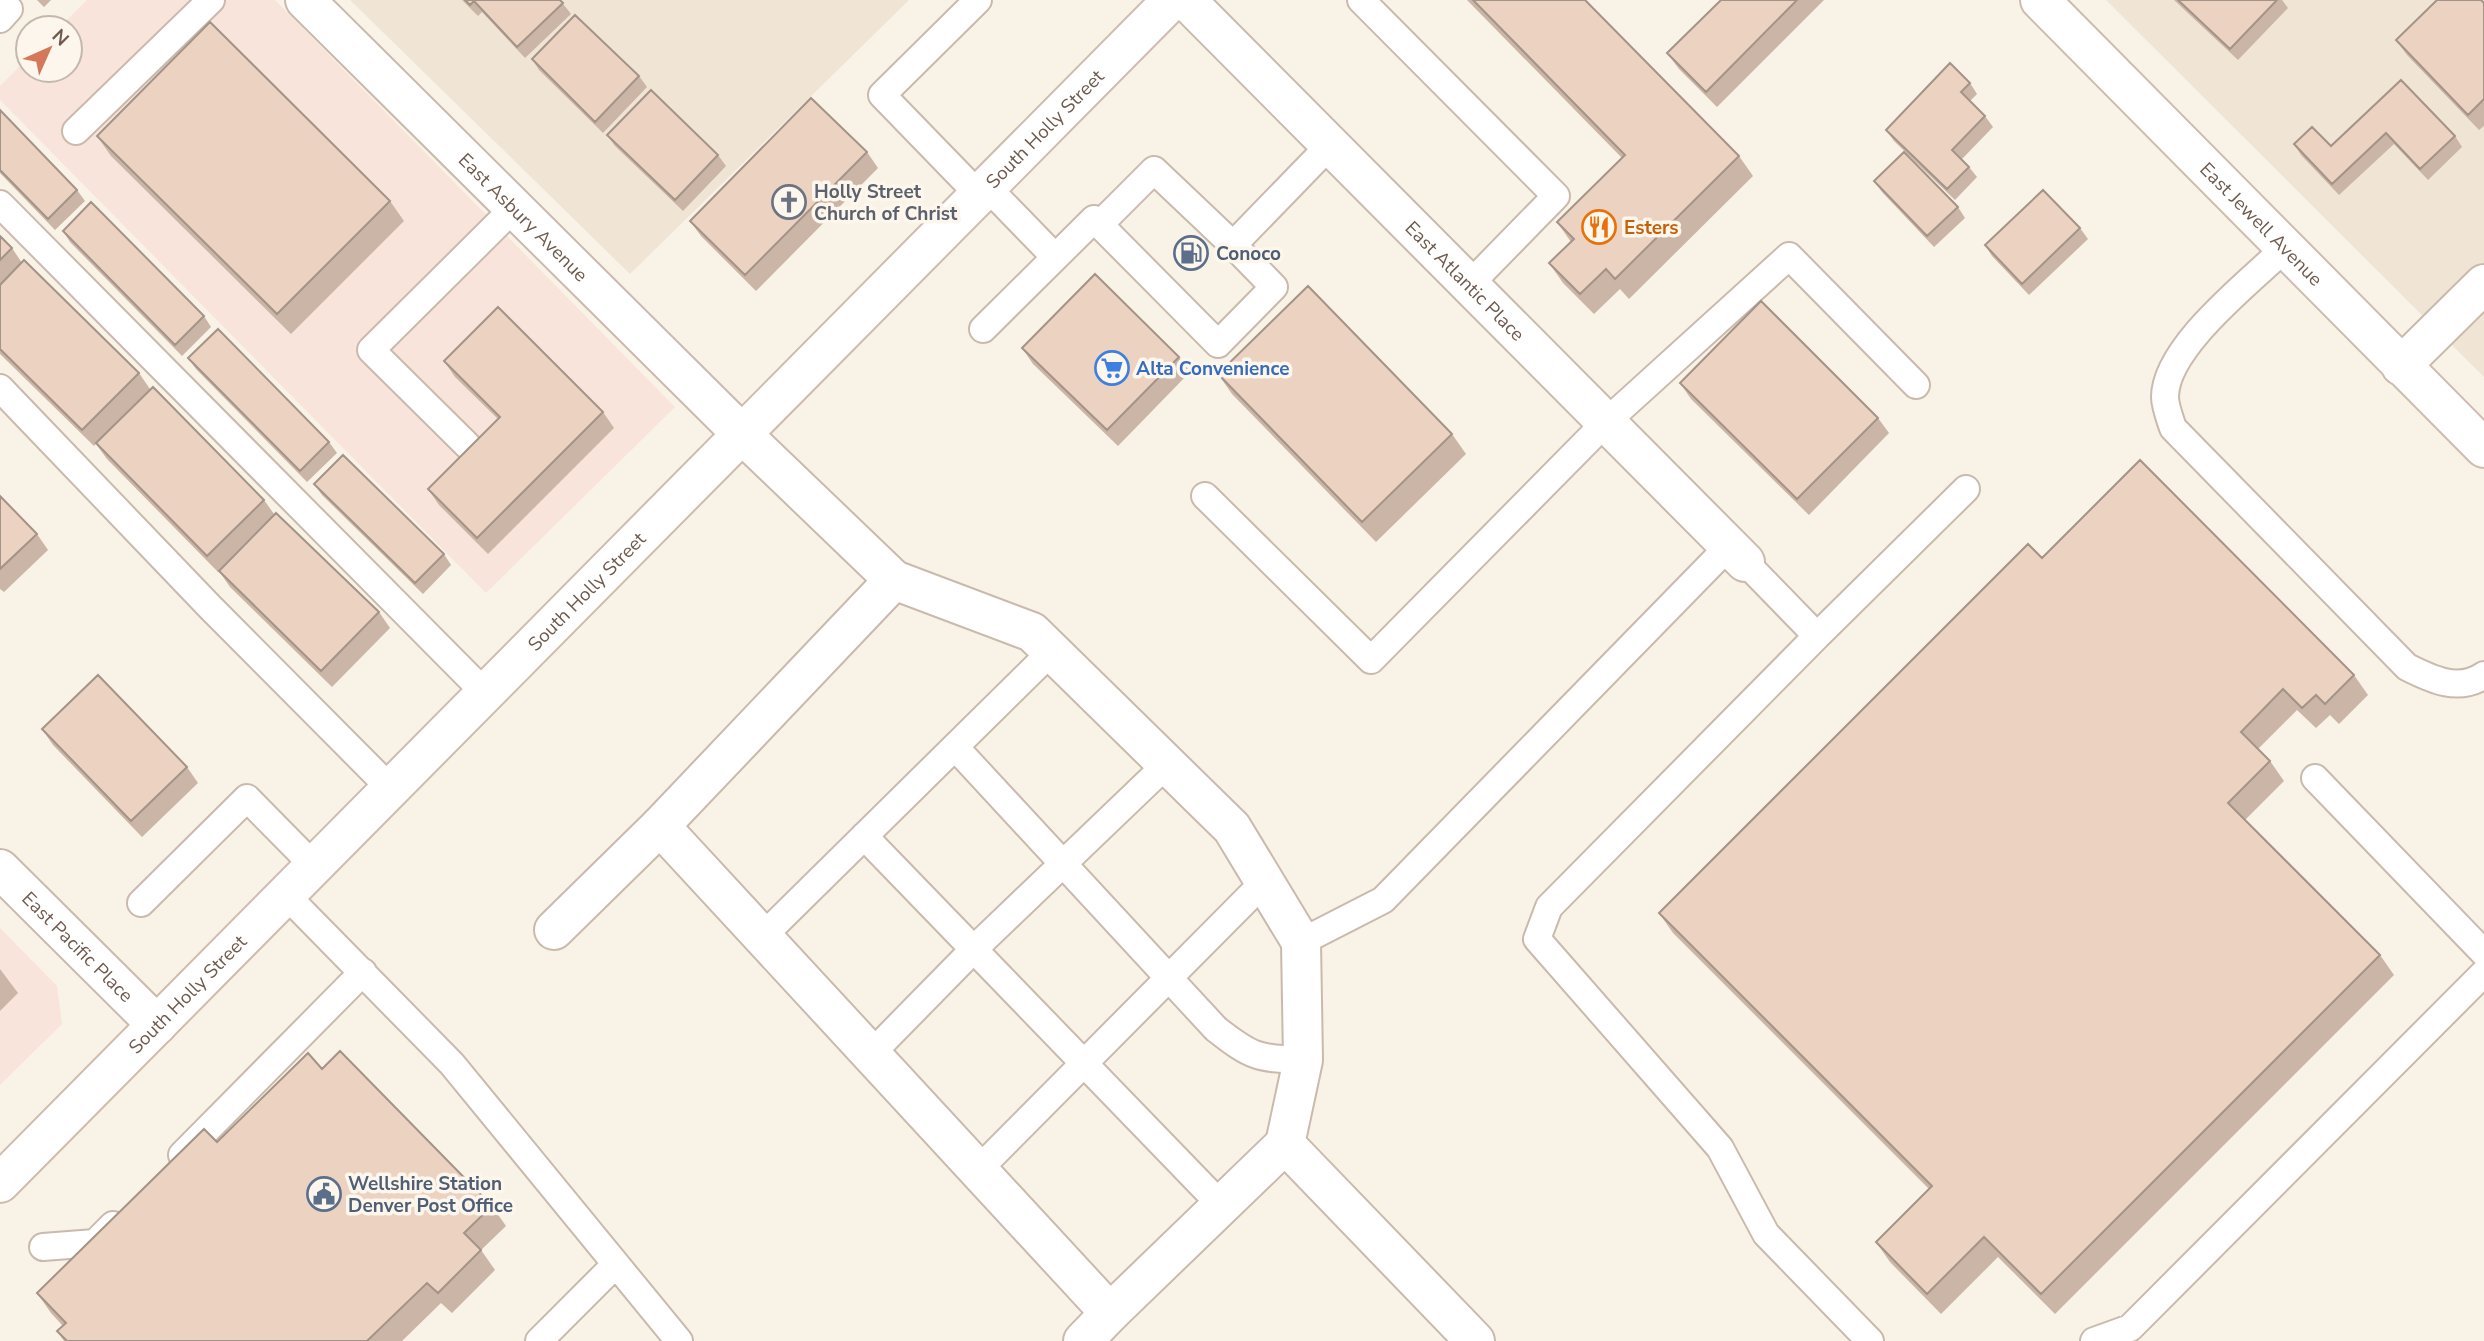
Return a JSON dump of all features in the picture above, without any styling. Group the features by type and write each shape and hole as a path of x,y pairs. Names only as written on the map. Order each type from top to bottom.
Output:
{"street":[{"name":"East Asbury Avenue","path":"305,0 743,435 894,580"},
{"name":"South Holly Street","path":"0,1183 1172,0"},
{"name":"East Atlantic Place","path":"1186,0 1737,554"},
{"name":"East Jewell Avenue","path":"2040,0 2484,448"},
{"path":"2401,366 2484,284"},
{"path":"554,930 660,826 894,580 1032,632 1232,828 1301,942 1303,1060 1285,1144 1083,1341"},
{"path":"660,826 1110,1313"},
{"name":"East Pacific Place","path":"0,869 157,1025"},
{"path":"1285,1144 1475,1341"}],"lane":[{"path":"76,131 211,0"},
{"path":"978,0 882,95 1055,257"},
{"path":"1361,0 1556,196 1469,285"},
{"path":"0,1 9,9 0,19"},
{"path":"1233,245 1331,145"},
{"path":"983,329 1094,219 1218,344 1275,287 1154,170 1100,225"},
{"path":"0,204 486,694"},
{"path":"467,445 371,351 514,208"},
{"path":"2285,248 2206,324 2174,363 2165,397 2173,428 2407,667 2442,684 2477,680 2484,675"},
{"path":"1205,496 1371,660 1606,422 1789,256 1916,385"},
{"path":"0,388 210,607 391,789"},
{"path":"1870,1341 1766,1234 1720,1148 1537,939 1549,907 1966,489"},
{"path":"1301,942 1383,900 1737,554 1817,636"},
{"path":"762,937 1052,651"},
{"path":"955,747 1061,865 1216,1029 1248,1053 1268,1058 1303,1060"},
{"path":"871,1054 974,949 1167,764"},
{"path":"2315,778 2484,953"},
{"path":"141,903 247,798 314,866"},
{"path":"864,836 1221,1205"},
{"path":"978,1170 1264,882"},
{"path":"286,895 452,1064 679,1341"},
{"path":"162,1175 363,972"},
{"path":"2094,1341 2130,1328 2484,973"},
{"path":"43,1247 95,1243 133,1205"},
{"path":"539,1341 616,1264"}],"shaded area":[{"path":"87,0 275,0 675,407 486,593 0,100 0,86 14,72 14,84 84,84 84,14 73,14"},
{"path":"350,0 909,0 630,274"},
{"path":"2106,0 2484,0 2484,377"},
{"path":"0,928 57,986 62,1024 0,1085"}],"building":[{"path":"465,0 560,0 563,3 517,47 474,1 470,5"},
{"path":"1473,0 1585,0 1739,156 1615,279 1606,269 1580,294 1549,263 1574,239 1557,222 1625,155"},
{"path":"1721,0 1797,0 1706,92 1667,53"},
{"path":"2178,0 2277,0 2230,49"},
{"path":"2437,0 2481,0 2484,3 2484,99 2468,115 2396,40"},
{"path":"575,15 639,76 595,122 532,59"},
{"path":"210,22 390,201 277,314 97,136"},
{"path":"1950,63 1970,83 1961,92 1985,116 1952,150 1969,167 1947,189 1886,130"},
{"path":"2401,80 2455,136 2420,169 2386,133 2332,184 2294,144 2312,127 2331,146"},
{"path":"651,90 718,155 675,200 607,135"},
{"name":"Holly Street Church of Christ","path":"811,98 867,152 745,275 690,221"},
{"path":"0,110 77,190 48,219 0,170"},
{"path":"1904,152 1958,207 1927,236 1874,181"},
{"path":"2043,190 2080,228 2022,284 1985,245"},
{"path":"91,202 204,316 175,345 63,231"},
{"path":"0,236 12,248 0,260"},
{"path":"24,260 139,373 82,430 0,349 0,285"},
{"name":"Alta Convenience","path":"1095,274 1179,357 1107,430 1022,348"},
{"path":"1308,286 1452,434 1362,522 1218,374"},
{"path":"1761,301 1878,418 1797,499 1680,383"},
{"path":"498,307 603,412 477,538 428,489 500,417 444,361"},
{"path":"218,329 329,442 300,471 188,358"},
{"path":"153,387 264,500 207,556 96,443"},
{"path":"343,455 444,554 415,583 314,484"},
{"path":"2140,460 2354,675 2325,704 2316,695 2302,708 2283,689 2241,732 2270,761 2228,803 2380,955 2041,1294 1984,1237 1927,1294 1876,1242 1932,1186 1659,913 2028,544 2042,558"},
{"path":"0,496 37,534 0,569"},
{"path":"276,513 379,612 321,671 219,571"},
{"path":"98,675 187,767 131,821 42,729"},
{"name":"Wellshire Station Denver Post Office","path":"340,1051 492,1206 464,1233 481,1250 438,1293 427,1283 367,1341 67,1341 57,1331 66,1323 37,1293 204,1129 217,1142 308,1053 322,1069"}],"place":[{"name":"Holly Street Church of Christ","path":"789,202"},
{"name":"Esters","path":"1599,227"},
{"name":"Conoco","path":"1191,253"},
{"name":"Alta Convenience","path":"1112,368"},
{"name":"Wellshire Station Denver Post Office","path":"324,1194"}]}
